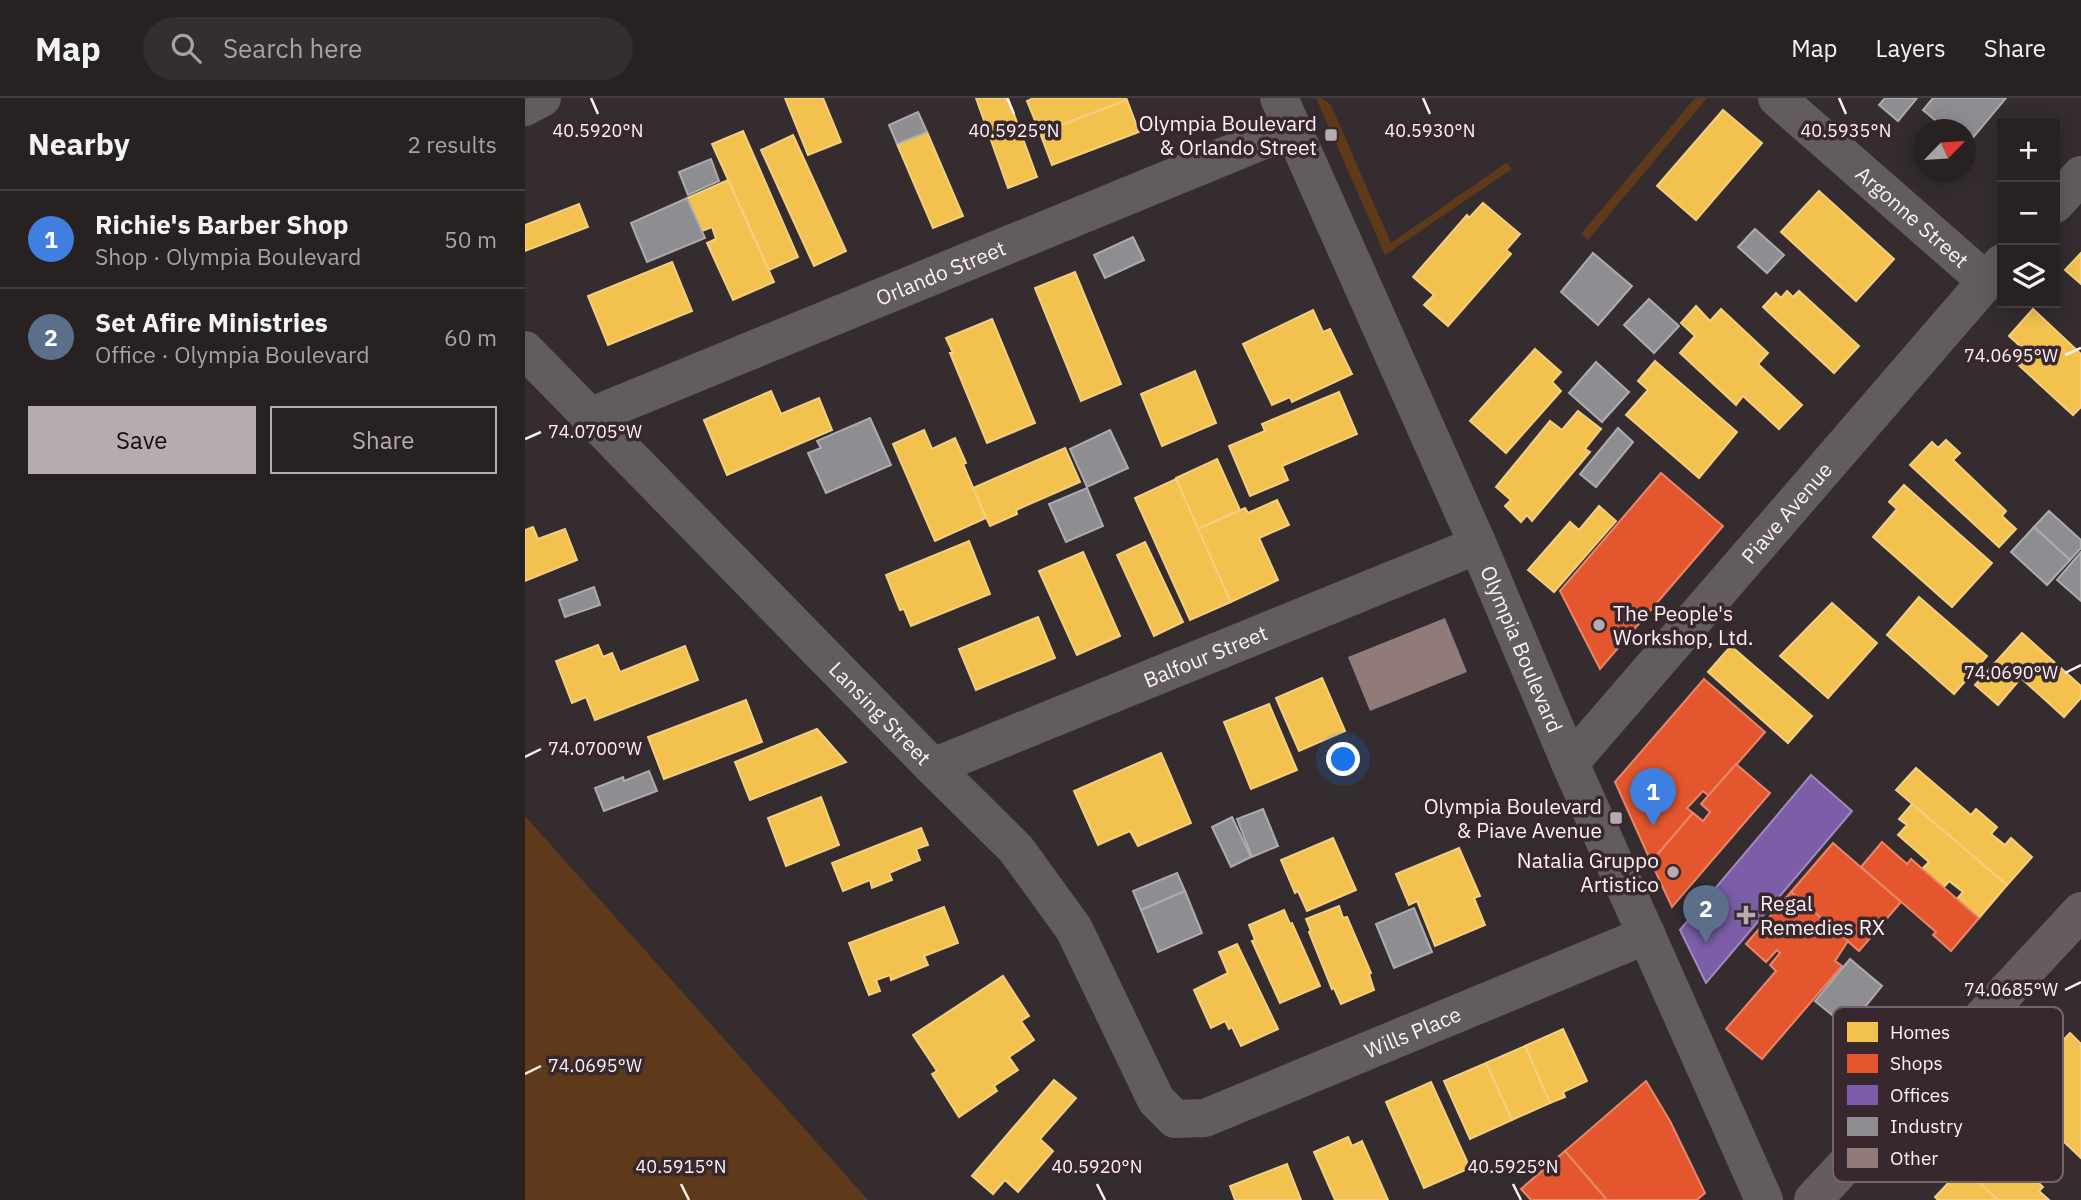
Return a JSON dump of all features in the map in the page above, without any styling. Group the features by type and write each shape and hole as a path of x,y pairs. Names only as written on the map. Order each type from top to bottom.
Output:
{"street":[{"path":"525,107 542,98"},
{"name":"Argonne Street","path":"1777,98 1994,272"},
{"name":"Orlando Street","path":"589,417 1286,113"},
{"name":"Olympia Boulevard","path":"1286,113 1764,1200"},
{"path":"2060,198 2081,175"},
{"name":"Piave Avenue","path":"1570,762 1994,272"},
{"name":"Lansing Street","path":"525,350 1016,849 1074,929 1156,1100 1175,1119"},
{"name":"Balfour Street","path":"933,767 1478,545"},
{"path":"1992,1007 2081,911"},
{"name":"Wills Place","path":"1175,1119 1205,1118 1647,935"},
{"path":"1813,1200 1833,1178"}],"shaded area":[{"path":"1316,98 1322,98 1331,105 1391,243 1506,163 1512,169 1385,255"},
{"path":"1695,98 1707,98 1588,240 1581,234"},
{"path":"525,816 868,1200 525,1200"}],"building: Homes":[{"path":"785,98 823,98 841,142 808,155"},
{"path":"976,98 1008,98 1037,177 1008,188"},
{"path":"1034,98 1127,100 1040,133 1027,101"},
{"path":"1127,100 1139,132 1052,165 1040,133"},
{"path":"1723,110 1762,143 1696,220 1657,186"},
{"path":"743,131 798,257 769,270 712,144"},
{"path":"927,132 963,216 933,228 897,144"},
{"path":"793,135 846,251 814,266 761,150"},
{"path":"728,180 774,282 733,300 707,243 716,239 712,227 702,231 687,198"},
{"path":"1819,191 1894,259 1856,301 1781,232"},
{"path":"1483,203 1520,234 1506,250 1511,254 1448,326 1424,305 1434,295 1413,277 1467,215 1469,218"},
{"path":"579,204 588,227 525,251 525,225"},
{"path":"2081,253 2081,284 2065,270"},
{"path":"672,262 692,311 608,345 588,296"},
{"path":"1075,272 1121,384 1081,401 1035,288"},
{"path":"1787,291 1793,297 1799,291 1859,346 1834,373 1763,307 1776,293 1781,298"},
{"path":"1696,306 1710,321 1721,309 1768,353 1758,364 1802,405 1779,429 1743,396 1736,405 1680,353 1695,336 1681,323"},
{"path":"2033,309 2081,354 2081,407 2073,415 2012,359 2022,348 2009,336"},
{"path":"1313,310 1323,332 1330,329 1352,374 1292,402 1290,397 1272,405 1243,344"},
{"path":"992,319 1035,423 987,443 946,338"},
{"path":"1535,349 1561,372 1552,382 1561,391 1506,453 1470,421"},
{"path":"1655,361 1737,432 1699,478 1626,415 1648,390 1638,381"},
{"path":"1195,371 1216,423 1162,446 1141,394"},
{"path":"771,391 781,414 819,398 832,430 727,475 704,420"},
{"path":"1339,392 1357,434 1282,466 1288,480 1250,496 1229,446 1265,431 1262,424"},
{"path":"1578,411 1601,429 1585,449 1590,452 1532,521 1527,515 1521,522 1505,506 1511,500 1496,487 1550,421 1562,430"},
{"path":"924,430 932,449 955,438 986,518 935,541 893,444"},
{"path":"1946,440 1960,453 1953,460 2006,511 2002,516 2016,529 1999,547 1910,465 1932,442 1938,448"},
{"path":"1065,448 1080,482 1016,510 1017,514 990,526 973,488"},
{"path":"1217,459 1240,510 1198,529 1176,478"},
{"path":"1176,479 1231,602 1190,620 1135,498"},
{"path":"1904,485 1992,563 1952,607 1873,537 1897,509 1889,502"},
{"path":"1277,500 1289,525 1259,538 1278,580 1231,602 1198,529 1245,508 1248,513"},
{"path":"1599,506 1616,521 1554,592 1528,570 1570,522 1579,530"},
{"path":"533,527 538,539 565,529 577,560 525,581 525,530"},
{"path":"969,541 990,594 911,626 904,609 900,610 886,575"},
{"path":"1145,542 1183,622 1154,636 1117,555"},
{"path":"1083,552 1120,636 1077,655 1039,571"},
{"path":"1919,597 1987,656 1954,694 1887,635"},
{"path":"1832,603 1877,643 1828,698 1780,656"},
{"path":"1038,617 1055,658 976,690 959,649"},
{"path":"2022,633 2081,686 2081,698 2064,717 2021,678 1998,705 1975,685"},
{"path":"598,645 603,657 612,653 620,672 685,646 698,680 595,720 586,697 572,703 556,661"},
{"path":"1731,646 1812,716 1788,743 1708,672"},
{"path":"1322,678 1345,731 1299,751 1276,698"},
{"path":"746,700 762,742 664,779 648,737"},
{"path":"1269,704 1297,770 1251,789 1224,722"},
{"path":"817,729 846,762 750,800 735,762"},
{"path":"1161,753 1191,823 1138,846 1130,831 1098,845 1074,791"},
{"path":"1916,768 1971,815 1976,809 1997,827 1991,834 2005,845 2011,838 2032,857 2007,885 1896,790"},
{"path":"821,797 839,845 786,866 768,818"},
{"path":"1912,804 2007,885 1979,918 1957,899 1963,892 1949,881 1944,887 1922,869 1929,862 1898,835 1907,825 1899,819"},
{"path":"921,828 928,845 916,849 920,860 889,873 892,880 872,888 870,880 843,891 832,863"},
{"path":"1333,838 1356,890 1307,911 1298,891 1295,893 1281,860"},
{"path":"1459,848 1480,896 1474,898 1485,925 1435,946 1417,901 1409,905 1396,874"},
{"path":"1339,906 1343,918 1347,917 1371,973 1369,974 1374,990 1341,1004 1334,988 1332,989 1306,919"},
{"path":"944,907 958,943 924,956 928,965 891,980 890,975 876,980 880,991 869,995 849,943"},
{"path":"1284,910 1320,986 1280,1003 1252,941 1255,940 1249,925"},
{"path":"1237,944 1278,1029 1241,1046 1232,1027 1229,1029 1225,1021 1211,1028 1194,990 1228,973 1219,952"},
{"path":"1003,976 1029,1016 1021,1021 1034,1040 1009,1057 1018,1070 994,1086 997,1091 959,1117 932,1074 937,1071 913,1035"},
{"path":"1563,1029 1587,1081 1563,1092 1565,1097 1550,1103 1525,1046"},
{"path":"2070,1033 2081,1044 2081,1158 2063,1141 2063,1040"},
{"path":"1525,1046 1550,1103 1512,1120 1486,1063"},
{"path":"1486,1063 1512,1120 1470,1139 1444,1081"},
{"path":"1054,1080 1076,1098 1040,1139 1053,1151 1018,1192 1005,1180 993,1194 972,1176"},
{"path":"1431,1082 1470,1168 1424,1188 1386,1102"},
{"path":"1348,1137 1352,1146 1362,1141 1388,1200 1335,1200 1314,1152"},
{"path":"1287,1164 1301,1200 1235,1200 1230,1186"},
{"path":"1949,1182 1979,1182 1998,1200 1938,1200 1935,1197"},
{"path":"1979,1182 2038,1182 2043,1187 2039,1191 2049,1200 1998,1200"}],"building: Shops":[{"path":"1661,473 1723,526 1600,669 1560,591"},
{"path":"1704,679 1765,732 1709,796 1703,791 1687,808 1693,813 1651,862 1615,782"},
{"path":"1736,764 1770,793 1672,907 1651,862 1693,813 1703,821 1710,812 1701,804"},
{"path":"1882,842 1907,864 1911,859 1979,918 1951,951 1933,935 1936,932 1861,867"},
{"path":"1833,843 1901,902 1859,951 1791,892"},
{"path":"1791,892 1848,941 1835,961 1842,966 1762,1059 1726,1029 1776,971 1770,965 1780,953 1777,950 1766,962 1746,944"},
{"path":"1646,1081 1670,1121 1705,1193 1697,1200 1607,1200 1565,1151"},
{"path":"1565,1151 1607,1200 1531,1200 1521,1189"}],"building: Offices":[{"path":"1811,775 1852,811 1706,983 1680,930"}],"building: Industry":[{"path":"1885,98 1917,98 1898,121 1879,105"},
{"path":"1933,98 2006,98 1976,134 1976,119 1934,119 1923,110"},
{"path":"918,112 927,132 897,144 889,125"},
{"path":"711,159 719,181 688,195 679,172"},
{"path":"687,198 705,238 647,262 631,223"},
{"path":"1755,229 1784,255 1767,273 1738,247"},
{"path":"1133,237 1144,260 1105,278 1094,255"},
{"path":"1593,253 1632,286 1598,325 1561,292"},
{"path":"1649,299 1679,326 1654,353 1624,325"},
{"path":"1596,362 1629,392 1602,422 1569,393"},
{"path":"870,418 891,465 826,493 808,453 821,448 817,441"},
{"path":"1618,428 1633,442 1596,487 1580,474"},
{"path":"1110,430 1128,468 1087,487 1070,449"},
{"path":"1087,488 1103,526 1066,542 1049,504"},
{"path":"2049,511 2081,540 2081,548 2070,560 2034,527"},
{"path":"2034,527 2070,560 2047,585 2011,552"},
{"path":"2081,552 2081,601 2057,580"},
{"path":"594,587 600,605 565,617 559,600"},
{"path":"649,771 657,791 604,811 595,788"},
{"path":"1263,809 1278,846 1252,857 1237,819"},
{"path":"1232,817 1251,857 1231,867 1212,827"},
{"path":"1177,873 1185,891 1141,910 1133,891"},
{"path":"1185,891 1202,933 1158,952 1141,910"},
{"path":"1414,908 1432,952 1394,968 1376,924"},
{"path":"1850,959 1882,986 1865,1007 1833,1007 1833,1016 1815,1001"}],"building: Other":[{"path":"1445,618 1467,672 1370,711 1348,657"}],"place":[{"name":"Olympia Boulevard & Orlando Street","path":"1331,135"},
{"name":"The People's Workshop, Ltd.","path":"1599,625"},
{"name":"Olympia Boulevard & Piave Avenue","path":"1616,818"},
{"name":"Richie's Barber Shop","path":"1653,826"},
{"name":"Natalia Gruppo Artistico","path":"1673,872"},
{"name":"Regal Remedies RX","path":"1746,915"},
{"name":"Set Afire Ministries","path":"1706,943"}]}
